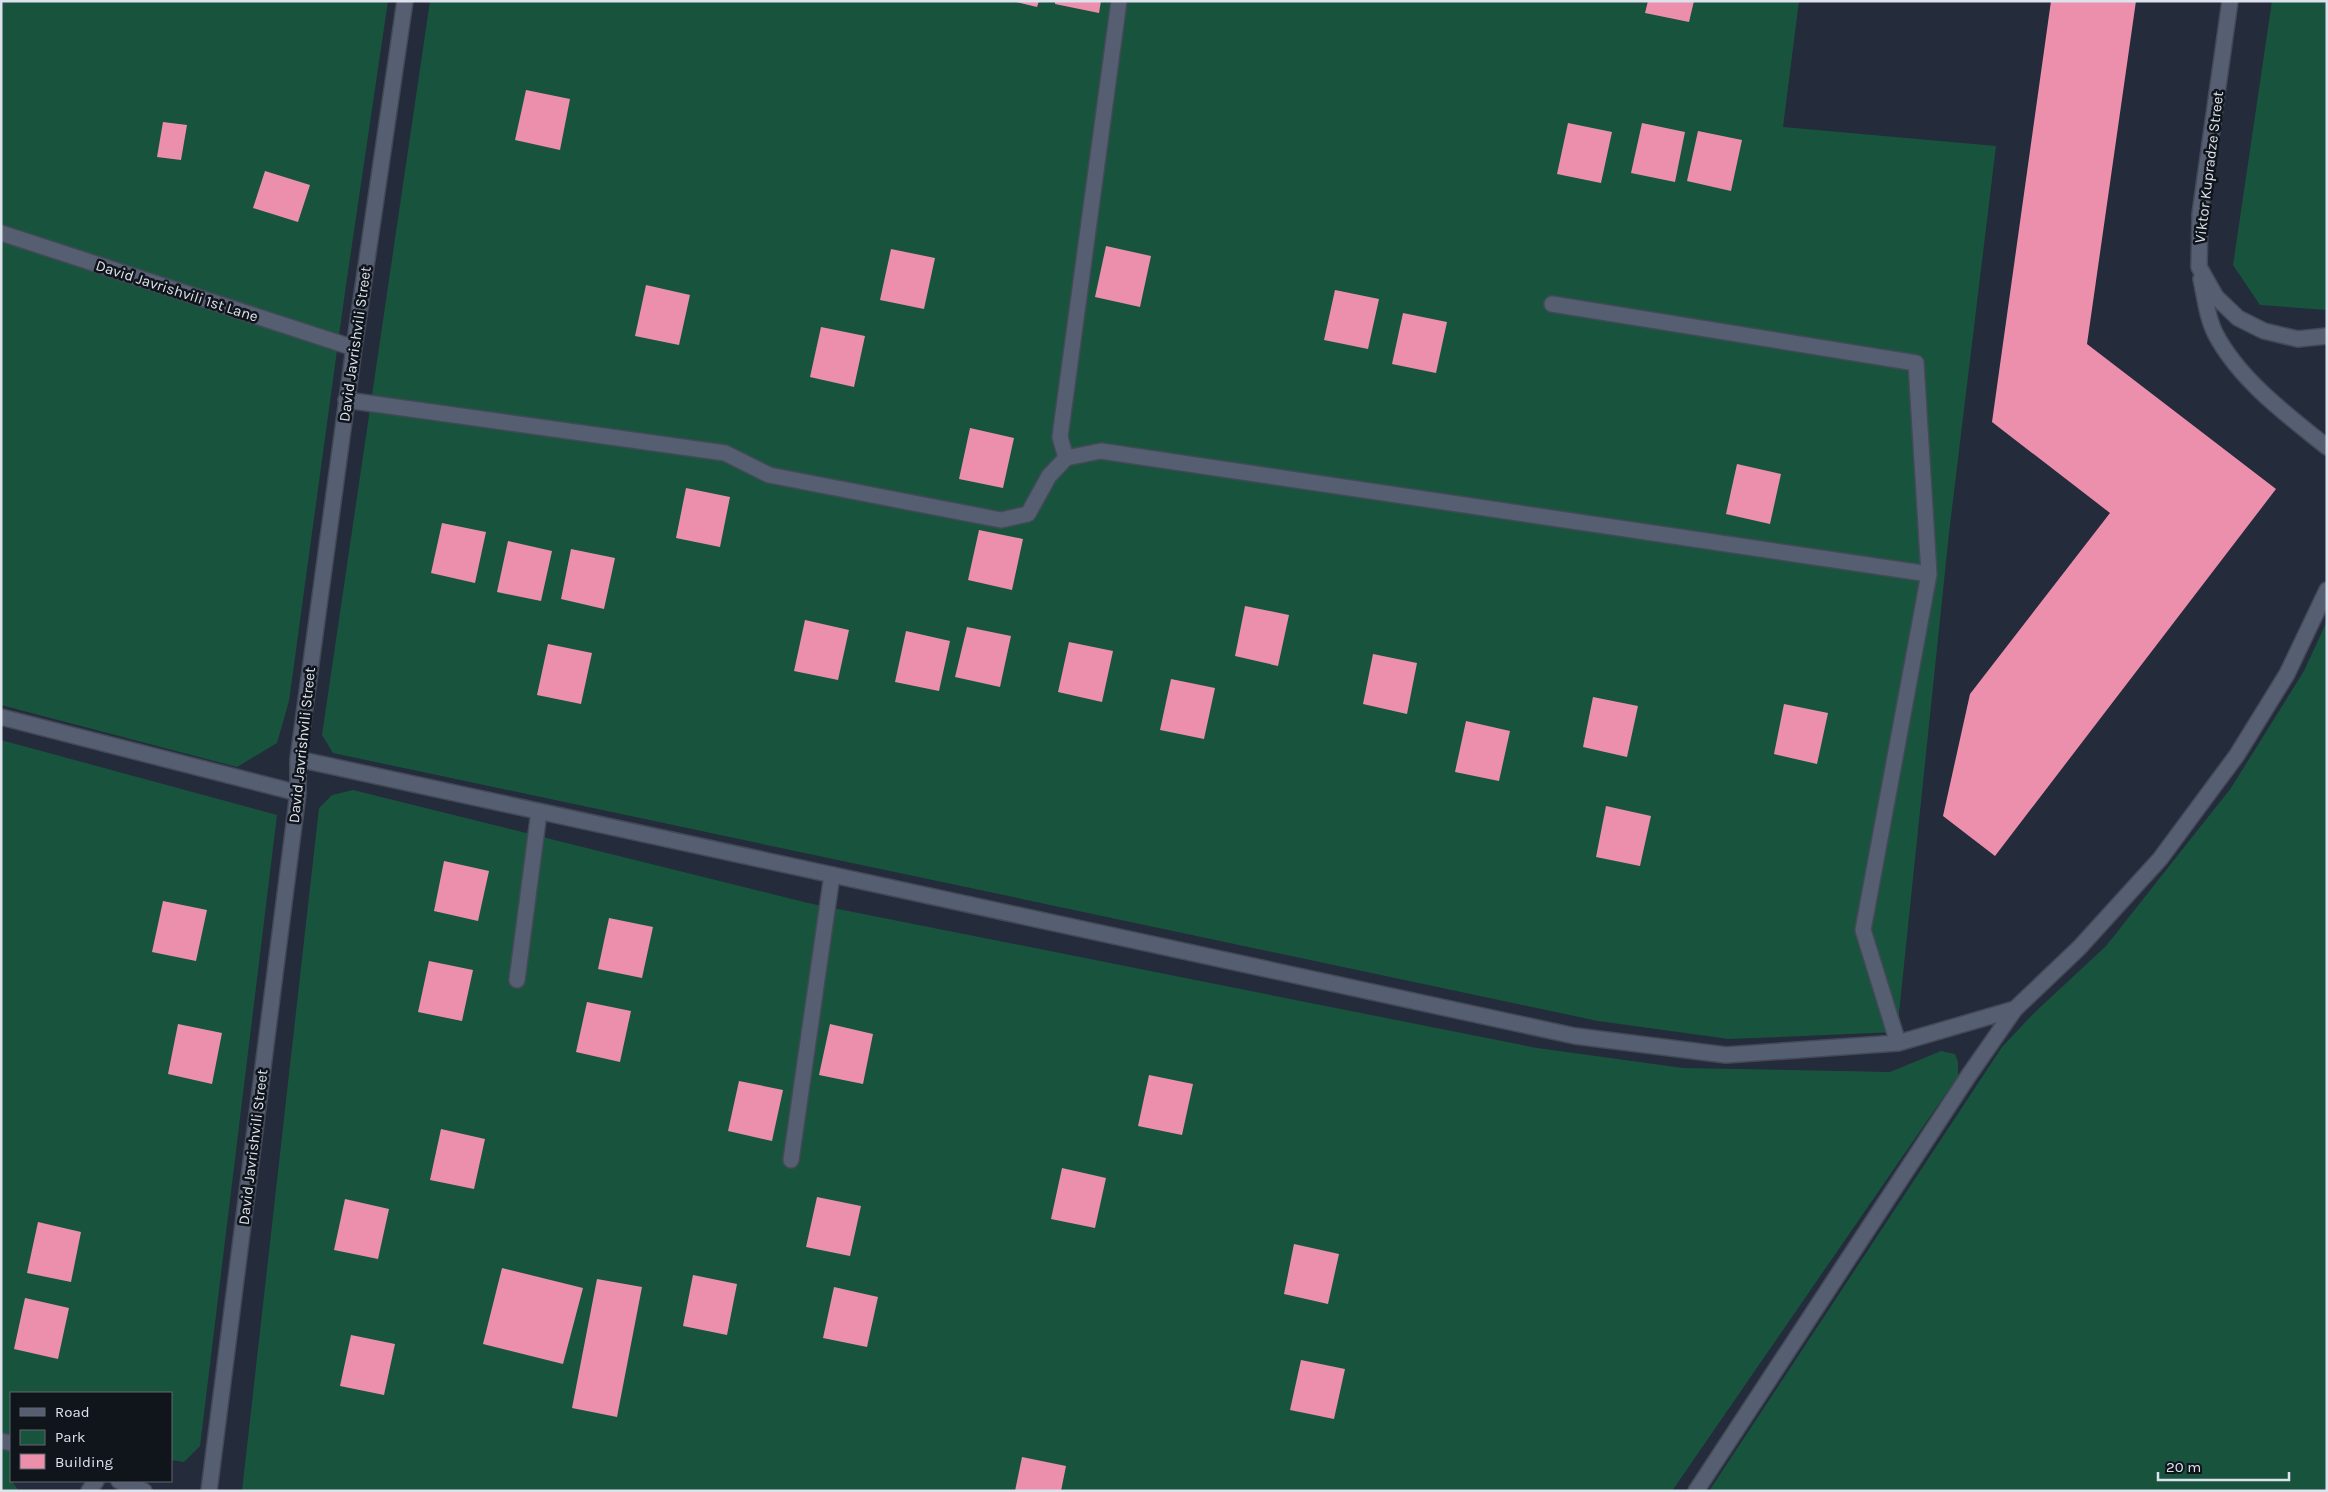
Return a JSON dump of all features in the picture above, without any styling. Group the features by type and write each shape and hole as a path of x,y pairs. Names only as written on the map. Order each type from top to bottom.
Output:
{"street":[{"name":"David Javrishvili Street","path":"209,1491 298,793 298,759 346,400 405,1"},
{"path":"1066,458 1060,437 1120,1"},
{"name":"Viktor Kupradze Street","path":"2230,1 2200,214 2199,267 2215,333 2228,353 2255,385 2327,447"},
{"name":"David Javrishvili 1st Lane","path":"1,233 354,348"},
{"path":"2199,267 2216,297 2238,318 2264,331 2298,339 2327,336"},
{"path":"1552,304 1916,363 1930,574 1863,930 1898,1043"},
{"path":"346,400 726,452 769,475 1001,520 1028,514 1049,476 1066,458 1101,451 1930,574"},
{"path":"1696,1491 1963,1083 2015,1009 2079,948 2160,859 2237,755 2287,674 2327,590"},
{"path":"1,717 298,793"},
{"path":"298,759 1575,1036 1726,1055 1898,1043 2015,1009"},
{"path":"518,980 539,812"},
{"path":"791,1160 832,875"},
{"path":"122,1482 144,1491"}],"green space":[{"path":"1,1 388,1 345,292 289,701 277,743 237,767 1,705"},
{"path":"430,1 1799,1 1783,127 1996,146 1949,533 1897,1032 1729,1039 1598,1021 333,753 322,735"},
{"path":"2272,1 2327,1 2327,310 2260,305 2233,265"},
{"path":"2327,621 2327,1491 1709,1491 2002,1047 2034,1013 2106,946 2231,788 2304,671"},
{"path":"1,740 277,815 200,1446 184,1462 172,1460 172,1392 10,1392 10,1482 14,1482 19,1491 1,1491"},
{"path":"353,790 808,903 1537,1048 1683,1068 1890,1072 1941,1051 1955,1054 1958,1062 1958,1076 1672,1491 242,1491 319,808 332,795"}],"building":[{"path":"1012,1 1039,1 1037,7"},
{"path":"1055,1 1101,1 1099,13 1055,4"},
{"path":"1648,1 1694,1 1689,22 1645,13"},
{"path":"2051,1 2136,1 2087,344 2276,489 1995,856 1943,816 1970,694 2110,513 1992,422"},
{"path":"526,90 570,99 560,150 515,140"},
{"path":"163,122 187,125 181,160 157,157"},
{"path":"1568,123 1612,132 1601,183 1557,174"},
{"path":"1642,123 1685,132 1675,182 1631,173"},
{"path":"1698,131 1742,140 1731,191 1687,181"},
{"path":"265,171 310,185 298,222 253,208"},
{"path":"1106,246 1151,256 1140,307 1095,297"},
{"path":"891,249 935,258 924,309 880,300"},
{"path":"646,285 690,295 679,345 635,336"},
{"path":"1335,290 1379,299 1368,349 1324,340"},
{"path":"1403,313 1447,322 1436,373 1392,364"},
{"path":"821,327 865,336 854,387 810,377"},
{"path":"970,428 1014,438 1003,488 959,479"},
{"path":"1737,464 1781,474 1770,524 1726,514"},
{"path":"686,488 730,497 720,547 676,538"},
{"path":"442,523 486,532 475,583 431,573"},
{"path":"979,530 1023,539 1012,590 968,580"},
{"path":"508,541 552,551 541,601 497,592"},
{"path":"571,549 615,558 604,609 561,599"},
{"path":"1245,606 1289,615 1278,666 1235,656"},
{"path":"805,620 849,630 838,680 794,671"},
{"path":"967,627 1011,636 1000,687 955,677"},
{"path":"906,631 950,641 939,691 895,682"},
{"path":"1069,642 1113,651 1102,702 1058,692"},
{"path":"548,644 592,653 581,704 537,695"},
{"path":"1373,654 1417,663 1407,714 1363,704"},
{"path":"1171,679 1215,688 1204,739 1160,730"},
{"path":"1593,697 1638,706 1627,757 1583,747"},
{"path":"1784,704 1828,713 1817,764 1774,754"},
{"path":"1466,721 1510,731 1499,781 1455,772"},
{"path":"1606,806 1651,816 1640,866 1596,857"},
{"path":"444,861 489,871 478,921 434,911"},
{"path":"163,901 207,910 196,961 152,952"},
{"path":"609,918 653,927 642,978 598,969"},
{"path":"429,961 473,970 462,1021 418,1012"},
{"path":"587,1002 631,1011 620,1062 576,1052"},
{"path":"178,1024 222,1033 212,1084 168,1074"},
{"path":"830,1024 873,1034 863,1084 819,1075"},
{"path":"1149,1075 1193,1084 1182,1135 1138,1126"},
{"path":"739,1081 783,1090 772,1141 728,1131"},
{"path":"441,1129 485,1139 474,1189 430,1180"},
{"path":"1062,1168 1106,1178 1095,1228 1051,1219"},
{"path":"817,1197 861,1206 850,1256 806,1247"},
{"path":"345,1199 389,1209 378,1259 334,1250"},
{"path":"38,1222 81,1232 71,1282 27,1273"},
{"path":"1294,1244 1339,1254 1328,1304 1284,1294"},
{"path":"502,1268 583,1288 563,1364 483,1344"},
{"path":"693,1275 737,1284 727,1335 683,1326"},
{"path":"597,1279 642,1287 617,1417 572,1408"},
{"path":"834,1287 878,1297 867,1347 823,1338"},
{"path":"25,1298 69,1308 58,1359 14,1349"},
{"path":"351,1335 395,1344 384,1395 340,1386"},
{"path":"1301,1360 1345,1369 1334,1419 1290,1410"},
{"path":"1022,1457 1066,1466 1061,1491 1015,1491"}]}
